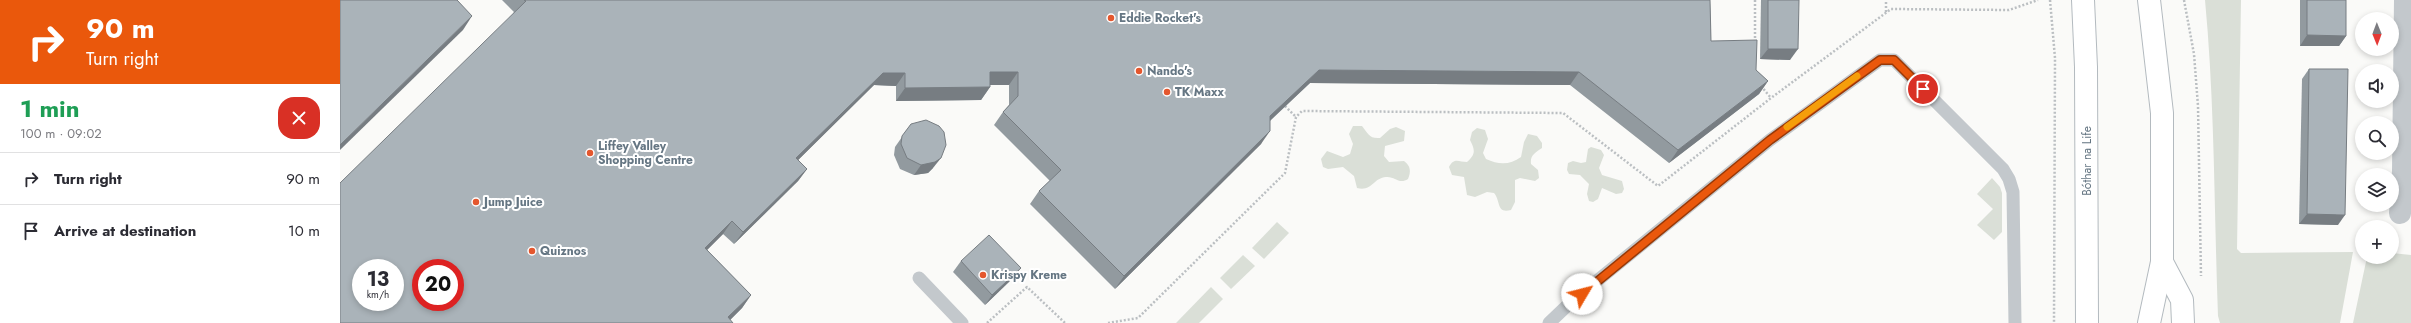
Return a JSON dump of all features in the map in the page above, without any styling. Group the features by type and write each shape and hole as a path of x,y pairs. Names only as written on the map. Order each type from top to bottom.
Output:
{"street":[{"name":"Bóthar na Life","path":"2083,0 2086,67 2087,323"},
{"path":"2149,0 2162,113 2162,262 2149,323"},
{"path":"2400,213 2403,170 2405,0"},
{"path":"2162,262 2182,300 2183,323"}],"lane":[{"path":"1549,323 1572,302 1770,140 1880,60 1894,60 2003,169 2010,179 2013,192 2015,323"},
{"path":"919,278 962,323"}],"path":[{"path":"1755,0 1755,48"},
{"path":"1886,0 1886,13"},
{"path":"1108,323 1138,318 1285,173 1296,117 1302,111 1563,113 1658,186 1771,98 1891,9 2009,10 2038,0"},
{"path":"2050,0 2055,58 2054,323"},
{"path":"2184,0 2194,54 2198,106 2201,281"},
{"path":"1755,80 1771,98"},
{"path":"1286,106 1296,117"},
{"path":"986,323 1027,287 1065,323"}],"shaded area":[{"path":"2205,0 2241,0 2237,249 2241,253 2353,252 2340,323 2220,323 2218,316 2211,79"},
{"path":"1353,126 1362,126 1373,138 1380,138 1390,129 1396,127 1405,131 1404,141 1385,146 1384,156 1389,162 1404,161 1410,169 1408,179 1405,181 1399,181 1386,177 1378,180 1369,187 1362,189 1357,188 1354,176 1343,167 1328,169 1323,167 1321,159 1327,151 1343,157 1350,154 1353,144 1349,134"},
{"path":"1477,128 1485,130 1488,139 1483,153 1486,159 1495,162 1509,163 1521,157 1524,142 1528,134 1537,136 1542,143 1542,148 1531,158 1531,164 1538,170 1539,178 1535,181 1520,178 1515,180 1515,202 1511,210 1506,211 1501,208 1494,193 1487,192 1475,197 1467,195 1464,177 1452,175 1449,167 1453,162 1467,162 1472,157 1474,149 1470,140 1472,132"},
{"path":"1591,147 1601,150 1604,155 1599,168 1602,175 1622,181 1624,189 1622,193 1616,194 1602,188 1598,199 1593,202 1589,201 1587,194 1589,184 1580,175 1569,174 1567,170 1568,163 1573,161 1581,163 1586,162 1588,149"},
{"path":"1992,178 2000,187 2002,193 2002,232 1994,240 1977,225 1993,209 1977,194"},
{"path":"1277,222 1289,233 1264,259 1252,248"},
{"path":"2399,254 2411,255 2411,323 2353,323 2366,264 2399,264"},
{"path":"1243,255 1255,266 1231,289 1220,278"},
{"path":"1211,287 1223,299 1199,323 1176,323"}],"building":[{"path":"340,0 457,0 472,16 340,145"},
{"name":"Liffey Valley Shopping Centre","path":"524,0 1710,0 1711,41 1757,40 1756,70 1768,81 1678,150 1579,72 1319,70 1270,116 1270,131 1124,276 1039,191 1061,170 1003,112 1018,96 1018,72 990,72 990,87 905,88 905,73 883,73 796,158 807,169 743,232 732,221 705,248 751,295 728,317 733,323 340,323 340,183 526,1"},
{"path":"1768,0 1799,0 1798,49 1768,49"},
{"path":"2307,0 2346,0 2346,36 2307,35"},
{"path":"2309,69 2348,69 2345,215 2307,214"},
{"path":"926,120 939,126 944,132 946,145 941,158 935,162 921,165 907,158 901,144 902,136 911,124"},
{"name":"Krispy Kreme","path":"989,235 1021,268 992,295 961,261"}],"slow traffic":[{"path":"1787,127 1857,76"}],"place":[{"name":"Eddie Rocket's","path":"1111,18"},
{"name":"Nando's","path":"1139,71"},
{"name":"TK Maxx","path":"1167,92"},
{"name":"Liffey Valley Shopping Centre","path":"590,153"},
{"name":"Jump Juice","path":"476,202"},
{"name":"Quiznos","path":"532,251"},
{"name":"Krispy Kreme","path":"983,275"}],"route":[{"path":"1582,294 1770,140 1880,60 1894,60 1923,89"}]}
